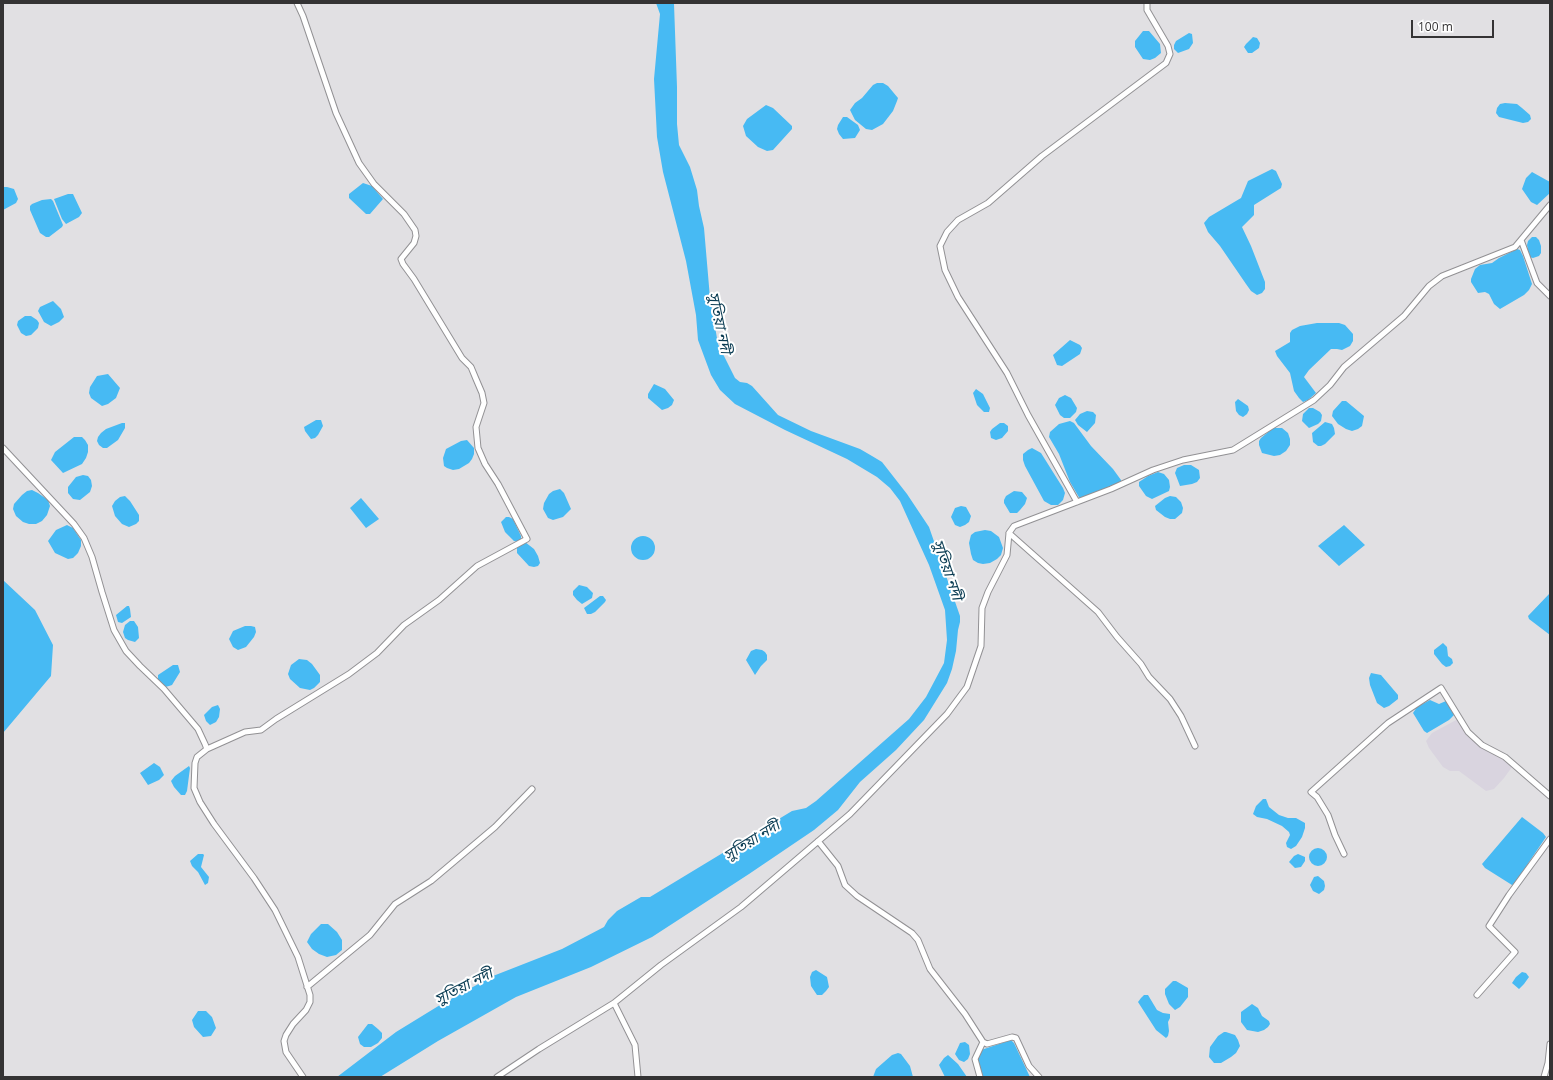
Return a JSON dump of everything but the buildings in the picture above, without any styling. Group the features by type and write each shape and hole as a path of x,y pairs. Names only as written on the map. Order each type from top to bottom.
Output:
{"street":[{"path":"297,3 310,36 336,113 359,162 374,184 404,214 414,230 416,236 414,243 401,259 462,358 471,367 482,393 484,403 476,427 478,448 485,464 498,484 526,539 477,566 439,600 404,625 377,653 349,674 276,719 262,730 245,732 207,748 197,757 195,763 194,788 200,802 275,910 298,957 310,1002 306,1010 293,1024 284,1041 286,1052 303,1077"},
{"path":"1077,502 1006,373 958,297 945,270 940,246 947,232 958,220 988,203 1042,156 1166,63 1170,54 1168,46 1147,10 1147,3"},
{"path":"497,1077 614,1003 661,965 741,907 850,814 947,714 967,687 981,646 982,608 988,592 1007,555 1010,533 1014,526 1112,489 1153,470 1183,460 1233,450 1314,400 1330,385 1344,367 1404,316 1429,286 1442,276 1515,247 1550,205"},
{"path":"1521,240 1538,283 1550,296"},
{"path":"3,448 74,524 84,538 92,558 114,630 131,656 164,689 198,729 207,748"},
{"path":"1010,533 1098,612 1117,637 1141,664 1149,677 1170,699 1181,716 1195,746"},
{"path":"1344,854 1328,815 1317,797 1311,792 1388,723 1441,688 1468,732 1482,745 1505,758 1550,796"},
{"path":"307,987 370,935 395,904 431,881 495,827 532,789"},
{"path":"1478,995 1515,952 1489,926 1509,895 1550,839"},
{"path":"818,841 838,866 845,885 857,896 912,933 918,940 930,969 965,1014 983,1042 987,1044 1012,1037 1016,1038 1029,1066 1039,1077"},
{"path":"614,1003 635,1045 638,1077"},
{"path":"980,1077 975,1059 983,1042"},
{"path":"1544,1077 1548,1063 1550,1044"}],"shaded area":[{"path":"1458,719 1463,729 1483,749 1497,755 1512,767 1494,789 1486,791 1459,771 1450,771 1443,767 1429,748 1426,741 1432,733"}],"water":[{"name":"সুতিয়া নদী","path":"656,3 674,4 677,124 679,145 690,167 697,190 704,228 710,298 718,344 735,378 740,382 747,383 752,386 778,415 811,431 860,449 882,462 907,494 929,527 960,616 956,651 952,669 947,683 924,720 896,750 860,782 838,810 814,830 749,874 652,937 591,967 516,997 438,1041 380,1077 337,1077 396,1032 440,1005 493,976 562,949 604,927 608,920 617,911 641,897 650,897 792,811 806,808 816,801 909,719 926,697 944,663 947,640 945,610 929,565 900,501 890,488 877,477 847,459 785,430 735,404 720,390 711,375 698,340 696,315 686,261 663,172 657,137 654,79 660,14"},
{"path":"1143,31 1149,31 1160,44 1161,53 1150,60 1143,59 1135,47 1135,41"},
{"path":"1189,33 1192,34 1193,43 1189,49 1178,53 1174,49 1176,41"},
{"path":"1253,37 1257,38 1260,43 1259,48 1252,53 1248,53 1244,47"},
{"path":"883,83 888,86 898,98 893,111 883,124 872,130 866,129 855,120 850,110 873,85"},
{"path":"1500,104 1517,104 1530,115 1531,119 1528,122 1523,123 1499,117 1496,113 1497,108"},
{"path":"766,105 773,108 792,126 792,129 773,150 767,151 758,147 746,136 743,126 747,119"},
{"path":"843,117 847,117 858,125 860,130 855,138 843,139 839,134 837,129"},
{"path":"1272,169 1276,171 1282,184 1281,188 1254,205 1254,215 1242,227 1265,282 1265,289 1262,293 1257,295 1251,291 1220,246 1208,232 1204,223 1209,217 1241,198 1248,181"},
{"path":"1532,172 1550,182 1550,193 1537,205 1531,202 1522,189 1526,178"},
{"path":"363,183 372,186 383,199 370,214 366,214 349,198 349,194"},
{"path":"3,187 14,189 18,199 16,203 3,210"},
{"path":"68,194 73,194 82,213 79,217 66,224 62,219 54,199"},
{"path":"51,199 63,225 49,237 46,237 40,233 30,210 30,206 42,200"},
{"path":"1532,237 1536,237 1539,240 1541,246 1541,253 1539,256 1533,258 1529,257 1527,245 1528,241"},
{"path":"1517,249 1520,250 1523,256 1532,284 1524,295 1500,309 1494,304 1489,294 1485,292 1478,293 1471,282 1471,279 1475,269 1480,265 1492,263"},
{"path":"53,301 61,309 64,317 59,322 51,326 44,322 38,311 40,307"},
{"path":"25,316 31,316 39,323 38,328 31,335 26,336 21,333 17,325 18,321"},
{"path":"1317,323 1339,323 1345,325 1353,334 1353,341 1350,346 1342,350 1331,349 1309,370 1304,377 1316,393 1308,400 1303,402 1294,391 1290,373 1275,351 1290,342 1290,333 1292,330 1300,326"},
{"path":"1070,340 1080,345 1082,348 1080,354 1062,366 1057,365 1053,355"},
{"path":"108,374 120,388 116,398 108,404 102,406 91,398 89,393 90,387 97,376"},
{"path":"654,384 665,389 674,400 672,405 668,408 662,410 648,398 648,394"},
{"path":"976,389 983,394 990,408 989,412 984,412 977,405 973,393"},
{"path":"1065,395 1071,398 1077,408 1076,412 1070,418 1064,418 1060,415 1055,405 1059,398"},
{"path":"1238,399 1248,406 1249,410 1243,417 1236,411 1235,402"},
{"path":"1342,401 1346,401 1364,416 1362,426 1358,429 1352,431 1346,429 1338,424 1332,416 1333,411"},
{"path":"1309,408 1313,408 1322,415 1321,421 1318,424 1309,428 1302,421 1303,414"},
{"path":"1087,411 1093,412 1096,415 1095,423 1087,432 1078,425 1075,420 1080,414"},
{"path":"316,420 321,420 323,426 318,435 311,439 304,427"},
{"path":"1070,421 1074,423 1091,446 1113,469 1121,480 1121,483 1080,499 1070,482 1059,454 1049,437 1050,432 1059,424"},
{"path":"1325,422 1332,424 1335,434 1325,444 1318,446 1313,442 1312,433"},
{"path":"125,423 125,428 118,440 107,448 103,448 99,445 97,441 101,433 106,429"},
{"path":"1000,423 1004,423 1008,426 1008,431 1002,438 996,440 991,438 990,432"},
{"path":"1273,428 1282,428 1288,433 1290,439 1290,445 1286,451 1280,455 1274,456 1262,453 1259,445 1261,438"},
{"path":"74,437 82,437 85,440 88,445 88,452 82,464 63,473 51,460 55,452"},
{"path":"467,440 474,448 474,454 469,463 459,469 453,470 444,466 443,458 446,449 461,441"},
{"path":"1032,448 1041,453 1063,488 1065,493 1063,500 1058,505 1051,505 1044,501 1025,466 1023,454"},
{"path":"1184,465 1191,465 1199,470 1200,478 1197,482 1180,486 1175,473 1177,468"},
{"path":"1158,472 1164,474 1169,480 1170,487 1169,491 1152,499 1146,496 1139,486 1139,482"},
{"path":"83,475 88,476 91,480 92,486 90,492 80,500 73,499 68,493 68,487 76,477"},
{"path":"560,489 564,493 571,509 563,517 553,520 548,518 543,509 544,503 549,494"},
{"path":"32,490 48,500 50,506 47,515 42,521 36,524 23,522 16,516 13,509 14,504 22,495 27,491"},
{"path":"1014,491 1022,492 1027,498 1025,504 1017,513 1010,513 1004,503 1004,500 1006,496"},
{"path":"125,496 139,515 139,521 129,527 122,524 115,516 112,506 120,497"},
{"path":"1170,496 1176,497 1181,502 1183,508 1182,513 1175,519 1165,517 1156,510 1155,506"},
{"path":"361,498 379,519 366,528 350,508"},
{"path":"961,506 966,507 971,516 969,522 960,527 955,525 951,517 955,508"},
{"path":"506,517 513,519 521,536 520,542 514,541 505,532 501,522"},
{"path":"67,525 73,528 81,540 81,546 78,553 73,558 68,559 55,553 48,541 56,530"},
{"path":"1344,525 1365,545 1339,566 1318,546"},
{"path":"985,530 991,531 999,537 1003,548 1001,555 997,559 990,563 983,564 973,560 969,543 971,535 975,532"},
{"path":"643,536 652,539 655,548 652,557 643,560 634,557 631,548 634,539"},
{"path":"525,542 534,549 538,556 540,563 538,566 529,566 517,553 517,546"},
{"path":"3,580 35,610 53,645 51,676 3,733"},
{"path":"579,585 587,587 593,593 592,598 582,604 573,595 573,591"},
{"path":"1550,593 1550,635 1529,619 1528,616"},
{"path":"600,596 603,596 606,600 605,602 595,612 587,614 584,608"},
{"path":"129,606 131,617 122,623 118,622 116,615"},
{"path":"130,621 134,621 138,627 139,638 135,642 125,638 123,632 125,625"},
{"path":"245,626 255,627 256,632 246,647 238,650 233,647 229,639 233,631"},
{"path":"1443,643 1447,647 1448,656 1452,659 1453,663 1446,667 1434,654 1434,650"},
{"path":"756,649 765,652 767,655 767,660 755,675 746,660 751,651"},
{"path":"299,659 307,660 320,675 320,682 310,690 300,688 290,679 288,674 291,665"},
{"path":"173,665 178,665 180,672 172,685 165,687 158,680 158,675"},
{"path":"1371,673 1381,675 1398,695 1398,699 1389,706 1384,708 1377,703 1370,685 1369,678"},
{"path":"1430,700 1439,704 1446,701 1454,715 1449,720 1427,733 1424,731 1413,713 1417,707"},
{"path":"218,705 220,709 219,717 216,722 210,725 206,721 204,715 212,707"},
{"path":"154,763 160,767 164,775 159,780 148,785 140,773"},
{"path":"189,766 187,791 185,795 181,795 171,781 175,776"},
{"path":"1263,799 1266,799 1269,807 1279,815 1288,818 1296,818 1305,823 1302,837 1296,846 1291,849 1287,847 1286,843 1290,835 1289,832 1282,826 1267,819 1257,817 1253,814 1256,806"},
{"path":"1522,817 1546,837 1515,884 1512,885 1485,868 1482,864"},
{"path":"1318,848 1324,851 1327,857 1324,863 1318,866 1312,863 1309,857 1312,851"},
{"path":"198,854 204,855 201,867 209,877 208,883 205,885 190,861"},
{"path":"1298,854 1305,857 1305,861 1301,867 1295,868 1289,862"},
{"path":"1318,876 1324,881 1325,886 1324,890 1319,894 1313,891 1310,885 1314,877"},
{"path":"321,924 328,924 337,932 342,940 342,950 336,955 327,957 319,954 312,949 307,942 311,934"},
{"path":"816,970 827,977 829,987 822,995 817,995 811,986 810,977 812,972"},
{"path":"1522,972 1526,973 1529,977 1519,989 1512,983"},
{"path":"1173,981 1176,981 1188,988 1188,997 1180,1007 1175,1010 1169,1004 1165,994 1165,989"},
{"path":"1144,995 1148,995 1157,1010 1170,1014 1168,1022 1169,1031 1166,1038 1156,1030 1138,1002"},
{"path":"1252,1004 1258,1008 1262,1016 1269,1021 1270,1024 1264,1030 1258,1032 1247,1030 1241,1022 1241,1012"},
{"path":"198,1011 206,1011 212,1017 216,1028 211,1036 203,1037 194,1027 192,1020"},
{"path":"368,1024 372,1024 382,1033 382,1038 378,1043 371,1047 364,1047 360,1044 358,1037"},
{"path":"1224,1032 1235,1035 1240,1046 1236,1053 1231,1057 1221,1063 1214,1063 1209,1057 1210,1047 1218,1036"},
{"path":"1011,1040 1014,1043 1030,1077 983,1077 977,1059 981,1050"},
{"path":"965,1042 969,1045 970,1054 968,1059 964,1062 959,1060 955,1054 960,1043"},
{"path":"898,1053 901,1054 910,1066 913,1077 873,1077 876,1069 892,1055"},
{"path":"948,1055 958,1064 967,1077 945,1077 939,1065"}]}
